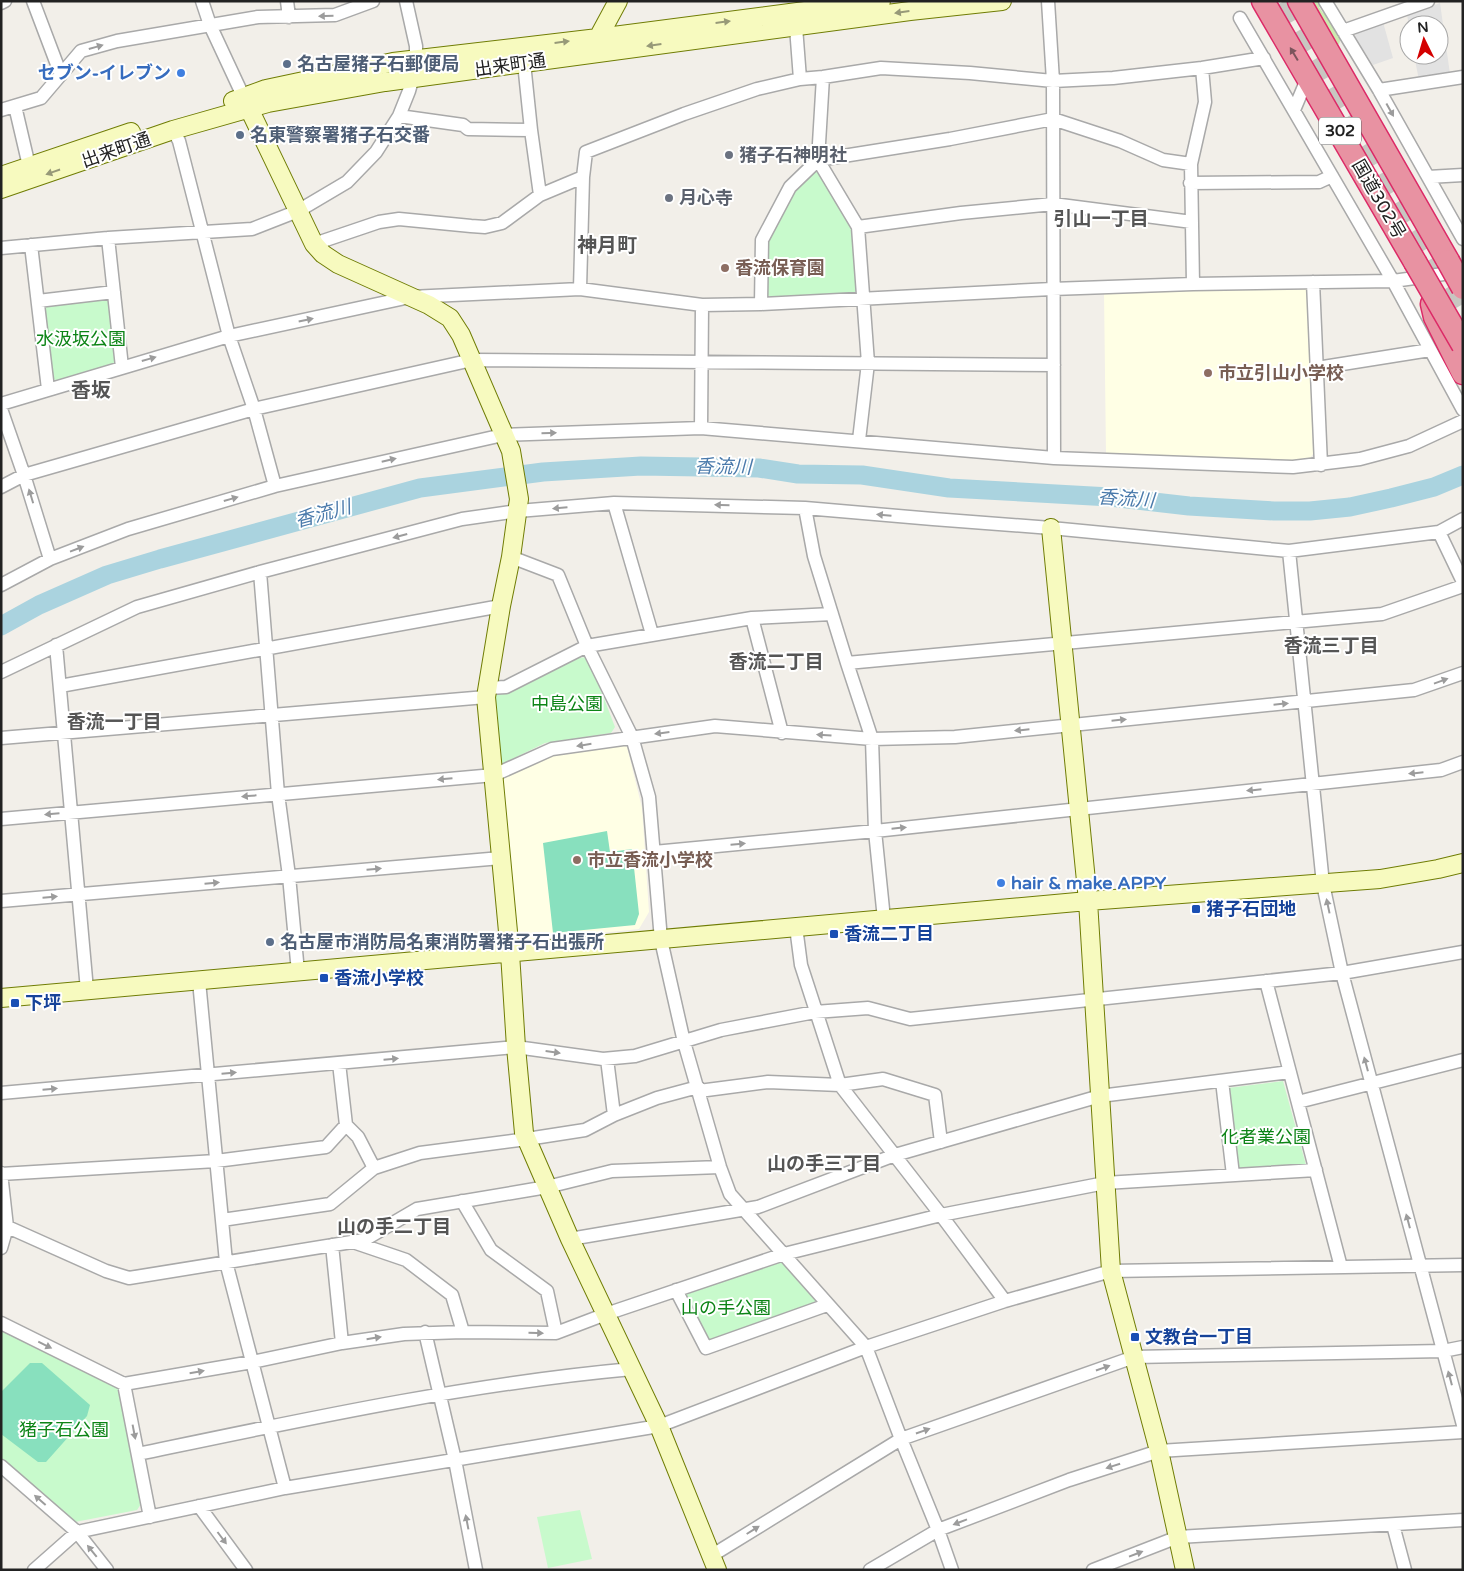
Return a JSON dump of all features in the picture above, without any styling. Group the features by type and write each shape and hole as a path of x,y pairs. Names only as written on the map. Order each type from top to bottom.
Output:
{"highway":[{"name":"国道302号","path":"1264,1 1463,345"},
{"name":"国道302号","path":"1299,1 1354,98 1458,264 1463,288"},
{"path":"1427,284 1435,317 1463,374"}],"street":[{"path":"32,1 61,75"},
{"path":"202,1 210,25 314,244 323,254 338,264 429,305 450,318 461,335 511,451 518,503 511,557 487,692 524,1133 570,1239 659,1426 714,1563 901,1439 1134,1357 1443,1351 1463,1347"},
{"path":"287,1 289,17"},
{"path":"1,110 41,98 82,51 117,41 258,16 335,15 372,1"},
{"path":"1,248 108,238 252,229 298,210 347,182 376,152 399,116 415,69 416,46 406,1"},
{"path":"598,38 618,1"},
{"name":"出来町通","path":"1,176 170,119 246,103 268,103 385,82 444,56 598,38 823,5 881,1"},
{"name":"出来町通","path":"1,189 246,103 266,89 372,66 415,69 524,63 910,11 1002,1"},
{"path":"1048,1 1053,81 1054,204 1052,289 1054,458"},
{"path":"1343,31 1428,1"},
{"path":"1325,5 1379,90 1463,239"},
{"path":"1240,18 1393,281 1463,410"},
{"path":"796,27 800,78"},
{"path":"1324,46 1356,54"},
{"path":"415,69 485,61 579,55"},
{"path":"580,289 586,152 684,114 757,89 800,78 823,77 881,68 1053,81 1113,78 1202,68 1264,58"},
{"path":"524,63 540,195"},
{"path":"1193,284 1190,183 1191,164 1205,102 1202,68"},
{"path":"823,77 818,160 858,227 868,363 859,440"},
{"path":"1294,110 1308,77"},
{"path":"1379,90 1463,77"},
{"path":"15,106 29,166"},
{"path":"399,116 463,125 468,129 531,130"},
{"path":"761,304 762,240 790,187 818,160 950,139 1053,119 1120,141 1162,160 1191,164"},
{"path":"173,130 179,141 204,232 229,336 254,409 274,486"},
{"path":"1428,177 1463,175"},
{"path":"1190,183 1319,182 1332,176"},
{"path":"314,244 379,222 399,219 485,227 502,223 540,195 584,177"},
{"path":"858,227 961,213 1054,204 1192,222"},
{"path":"108,238 122,367"},
{"path":"31,245 48,389"},
{"path":"1,404 229,336 410,297 580,289 702,305 761,304 1052,289 1193,284 1393,281 1458,264"},
{"path":"1313,282 1321,465"},
{"path":"38,301 114,292"},
{"path":"702,305 702,428"},
{"path":"1317,368 1430,350"},
{"path":"1,487 24,475 254,409 472,360 1054,365"},
{"path":"1,409 24,475 50,560"},
{"path":"1,585 50,560 128,529 274,486 503,435 702,428 1054,458 1293,467 1360,459 1409,446 1463,421"},
{"path":"1,672 137,607 260,572 462,520 518,503 614,503 805,508 1051,528 1289,551 1439,532 1463,519"},
{"path":"614,503 652,634"},
{"path":"805,508 814,556 872,738 875,831 884,919"},
{"path":"1051,528 1088,901 1111,1271 1159,1451 1185,1570"},
{"path":"847,663 1382,614 1463,584 1439,532"},
{"path":"1289,551 1323,884 1342,973 1463,1425"},
{"path":"511,557 558,575 588,646 632,737 649,797 661,940 684,1042 720,1167 730,1194 866,1347 952,1570"},
{"path":"260,572 278,794 289,876 298,972"},
{"path":"60,686 501,606"},
{"path":"1,738 272,715 487,692 506,687 588,646 752,618 832,614"},
{"path":"752,618 782,732"},
{"path":"56,645 80,894 87,990"},
{"path":"1,819 494,775 552,749 715,726 872,738 955,737 1414,690 1463,672"},
{"path":"654,852 875,831 1441,770 1463,762"},
{"path":"1,901 501,858"},
{"path":"1,998 1088,901 1380,879 1463,863"},
{"path":"796,927 801,965 840,1086 895,1155 1005,1301"},
{"path":"1,1093 516,1047 607,1059 635,1056 721,1030 816,1012 868,1008 910,1019 1342,973 1463,952"},
{"path":"199,980 226,1262 285,1488"},
{"path":"1266,981 1341,1267"},
{"path":"607,1059 614,1115"},
{"path":"1298,1102 1463,1060"},
{"path":"339,1063 346,1125 358,1137 374,1168"},
{"path":"570,1239 758,1207 895,1155 1100,1096 1290,1072"},
{"path":"222,1220 330,1204 374,1168 420,1153 527,1140 585,1130 614,1115 657,1098 699,1089 768,1082 840,1086 883,1079 935,1095 941,1142"},
{"path":"1222,1081 1233,1175"},
{"path":"1,1248 4,1225 1,1173 216,1161 326,1147 346,1125"},
{"path":"4,1225 106,1271 129,1278 364,1240 417,1209 547,1187 612,1171 720,1167"},
{"path":"1,1323 124,1384 252,1362 342,1343 404,1334 425,1332 556,1333 606,1314 784,1254 941,1215 1105,1183 1316,1170"},
{"path":"462,1202 491,1250 547,1291 556,1333"},
{"path":"353,1242 406,1260 452,1295 463,1332"},
{"path":"332,1245 342,1343"},
{"path":"34,1570 77,1532 285,1488 659,1426 866,1347 1005,1301 1111,1271 1463,1265"},
{"path":"676,1290 706,1348 827,1305"},
{"path":"425,1332 455,1460 476,1570"},
{"path":"138,1454 269,1426 440,1394 588,1373 632,1369"},
{"path":"124,1384 150,1517"},
{"path":"870,1570 938,1530 1069,1480 1159,1451 1463,1432"},
{"path":"1,1466 77,1532 107,1570"},
{"path":"199,1506 246,1570"},
{"path":"1093,1570 1178,1538 1463,1520"},
{"path":"1393,1524 1405,1570"}],"shaded area":[{"path":"1440,3 1442,15 1407,15"},
{"path":"1383,22 1393,58 1373,65 1355,37 1356,32"},
{"path":"1416,65 1449,65 1450,74 1419,80"},
{"name":"市立引山小学校","path":"1308,287 1313,454 1308,461 1287,463 1106,456 1104,292"},
{"name":"市立香流小学校","path":"619,743 627,747 642,808 649,912 639,929 522,941 515,935 502,776 556,752"}],"green space":[{"path":"1302,1 1320,1 1322,4 1319,7 1323,13 1326,12 1341,38 1339,44 1337,45"},
{"path":"815,172 820,172 854,229 858,288 854,293 773,298 766,294 768,240 793,192"},
{"name":"水汲坂公園","path":"109,298 117,358 113,364 57,381 51,377 45,305"},
{"name":"中島公園","path":"588,657 615,727 611,733 545,743 502,764 498,758 490,694 508,692 578,658"},
{"path":"607,831 610,852 632,849 639,914 635,925 553,933 543,843"},
{"name":"化者業公園","path":"1283,1081 1306,1165 1239,1170 1228,1088"},
{"name":"山の手公園","path":"773,1261 783,1263 815,1297 815,1304 708,1342 684,1295 686,1291"},
{"name":"猪子石公園","path":"1,1327 120,1388 141,1504 137,1510 75,1522 1,1458"},
{"path":"30,1363 42,1363 90,1405 87,1416 46,1462 38,1462 1,1434 1,1392"},
{"path":"580,1510 592,1559 548,1568 537,1517"}],"waterway":[{"name":"香流川","path":"1,626 39,605 107,575 160,559 420,488 543,472 641,466 759,468 798,474 862,475 949,488 1110,497 1189,506 1274,511 1310,511 1350,507 1434,487 1463,475"}],"tunnel":[{"path":"1284,1 1463,309"}],"place":[{"name":"名古屋猪子石郵便局","path":"287,64"},
{"name":"セブン-イレブン","path":"181,73"},
{"name":"名東警察署猪子石交番","path":"240,135"},
{"name":"猪子石神明社","path":"729,155"},
{"name":"月心寺","path":"669,198"},
{"name":"香流保育園","path":"725,268"},
{"name":"市立引山小学校","path":"1208,373"},
{"name":"市立香流小学校","path":"577,860"},
{"name":"hair & make APPY","path":"1001,883"},
{"name":"猪子石団地","path":"1196,909"},
{"name":"香流二丁目","path":"834,934"},
{"name":"名古屋市消防局名東消防署猪子石出張所","path":"270,942"},
{"name":"香流小学校","path":"324,978"},
{"name":"下坪","path":"15,1003"},
{"name":"文教台一丁目","path":"1135,1337"}],"district":[{"name":"引山一丁目","path":"1101,219"},
{"name":"神月町","path":"607,246"},
{"name":"香坂","path":"91,391"},
{"name":"香流三丁目","path":"1331,646"},
{"name":"香流二丁目","path":"776,662"},
{"name":"香流一丁目","path":"114,722"},
{"name":"山の手三丁目","path":"824,1164"},
{"name":"山の手二丁目","path":"394,1227"}]}
